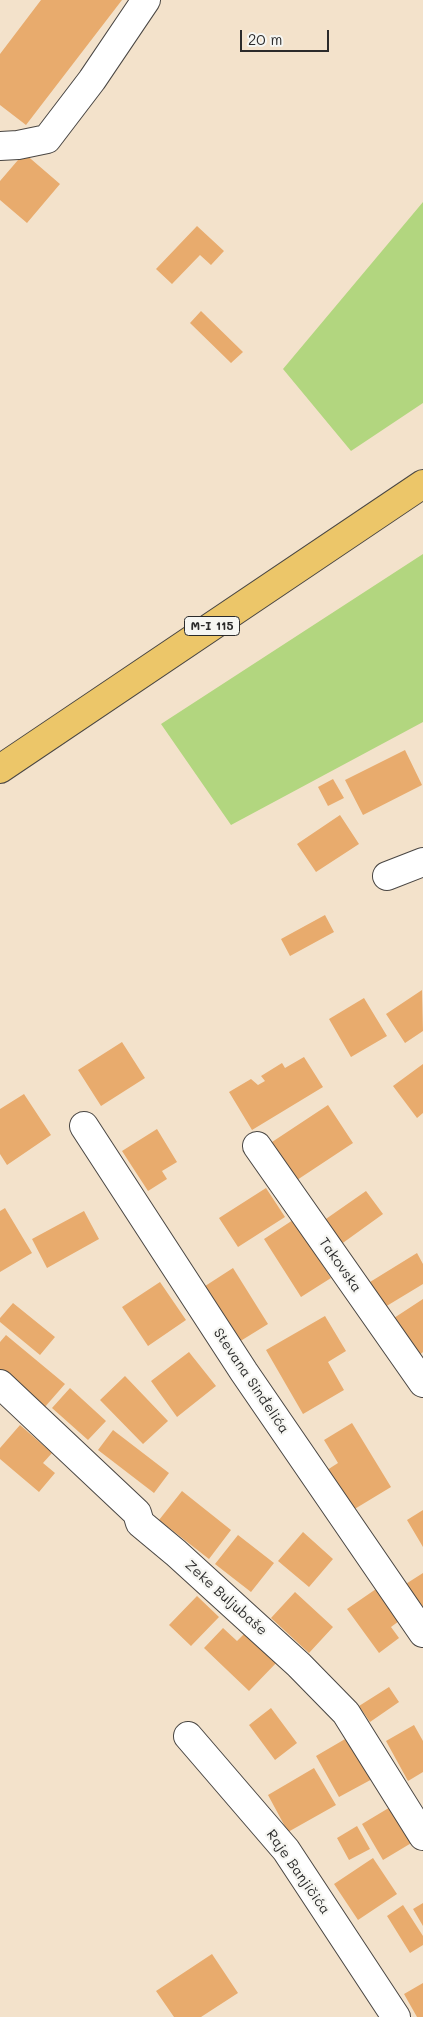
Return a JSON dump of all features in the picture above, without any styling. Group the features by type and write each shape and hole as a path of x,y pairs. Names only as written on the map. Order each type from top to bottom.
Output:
{"main road":[{"name":"M-I 115","path":"0,769 423,484"}],"street":[{"path":"0,146 18,145 47,139 92,80 146,0"},
{"path":"387,876 423,862"},
{"name":"Stevana Sinđelića","path":"84,1126 244,1372 423,1633"},
{"name":"Takovska","path":"258,1146 423,1383"},
{"name":"Zeke Buljubaše","path":"0,1384 137,1513 140,1523 176,1552 300,1665 346,1713 423,1836"},
{"name":"Raje Banjičića","path":"188,1736 286,1850 396,2017"}],"green space":[{"path":"423,202 423,403 351,451 283,369"},
{"path":"423,554 423,722 231,825 161,724"}],"building":[{"path":"41,0 122,0 26,125 0,105 0,54"},
{"path":"24,153 60,184 27,223 0,200 0,181"},
{"path":"197,226 224,251 211,265 200,255 172,284 156,269"},
{"path":"201,311 243,352 231,363 190,323"},
{"path":"405,750 422,785 363,815 345,780"},
{"path":"333,779 344,798 328,806 318,787"},
{"path":"340,815 359,844 316,872 297,844"},
{"path":"325,915 334,932 290,956 281,939"},
{"path":"422,990 423,1031 405,1043 386,1014"},
{"path":"364,998 387,1036 351,1057 329,1019"},
{"path":"122,1042 145,1078 101,1106 78,1070"},
{"path":"304,1057 323,1087 252,1130 229,1092 251,1079 258,1085 265,1081 261,1076 282,1063 285,1068"},
{"path":"423,1064 423,1113 417,1118 393,1086"},
{"path":"24,1094 51,1135 7,1165 0,1154 0,1109"},
{"path":"328,1105 353,1143 294,1182 269,1144"},
{"path":"157,1129 177,1162 162,1171 167,1179 148,1191 122,1151"},
{"path":"266,1188 285,1217 238,1247 219,1218"},
{"path":"366,1191 383,1214 340,1245 323,1221"},
{"path":"5,1208 32,1253 0,1272 0,1211"},
{"path":"84,1211 99,1239 47,1268 32,1239"},
{"path":"293,1220 331,1278 301,1297 264,1239"},
{"path":"417,1253 423,1264 423,1284 385,1307 370,1282"},
{"path":"233,1268 268,1324 234,1345 199,1290"},
{"path":"160,1282 186,1320 148,1346 122,1307"},
{"path":"423,1299 423,1352 418,1356 394,1318"},
{"path":"13,1303 55,1337 40,1355 0,1322 0,1318"},
{"path":"325,1316 346,1351 328,1362 344,1390 303,1414 266,1350"},
{"path":"6,1335 65,1384 44,1408 0,1372 0,1342"},
{"path":"189,1352 216,1386 177,1417 151,1381"},
{"path":"125,1376 168,1421 143,1444 100,1400"},
{"path":"70,1388 106,1421 88,1440 52,1408"},
{"path":"352,1423 391,1487 348,1513 324,1472 338,1463 324,1440"},
{"path":"20,1425 52,1453 43,1463 55,1473 39,1492 0,1459 0,1448"},
{"path":"113,1430 169,1473 154,1493 98,1450"},
{"path":"182,1491 231,1530 209,1559 159,1520"},
{"path":"423,1510 423,1547 407,1520"},
{"path":"303,1532 333,1559 309,1587 278,1561"},
{"path":"238,1535 274,1563 251,1592 215,1564"},
{"path":"423,1573 423,1606 416,1611 401,1587"},
{"path":"376,1589 399,1621 391,1627 399,1638 379,1653 347,1609"},
{"path":"295,1592 333,1627 309,1653 271,1618"},
{"path":"197,1596 219,1617 191,1646 169,1625"},
{"path":"223,1628 237,1641 249,1629 280,1659 249,1691 204,1648"},
{"path":"389,1687 399,1702 370,1722 359,1706"},
{"path":"271,1708 297,1743 275,1760 249,1725"},
{"path":"414,1725 423,1741 423,1772 408,1781 386,1741"},
{"path":"352,1735 376,1777 339,1797 316,1756"},
{"path":"314,1768 336,1805 288,1832 268,1795"},
{"path":"397,1803 418,1839 383,1860 362,1824"},
{"path":"357,1826 370,1849 349,1860 337,1838"},
{"path":"373,1858 397,1894 358,1920 334,1884"},
{"path":"423,1903 423,1926 413,1909"},
{"path":"403,1905 423,1936 423,1945 410,1953 387,1916"},
{"path":"212,1954 238,1993 201,2017 174,2017 156,1991"},
{"path":"423,1983 423,2017 417,2017 404,1994"}]}
